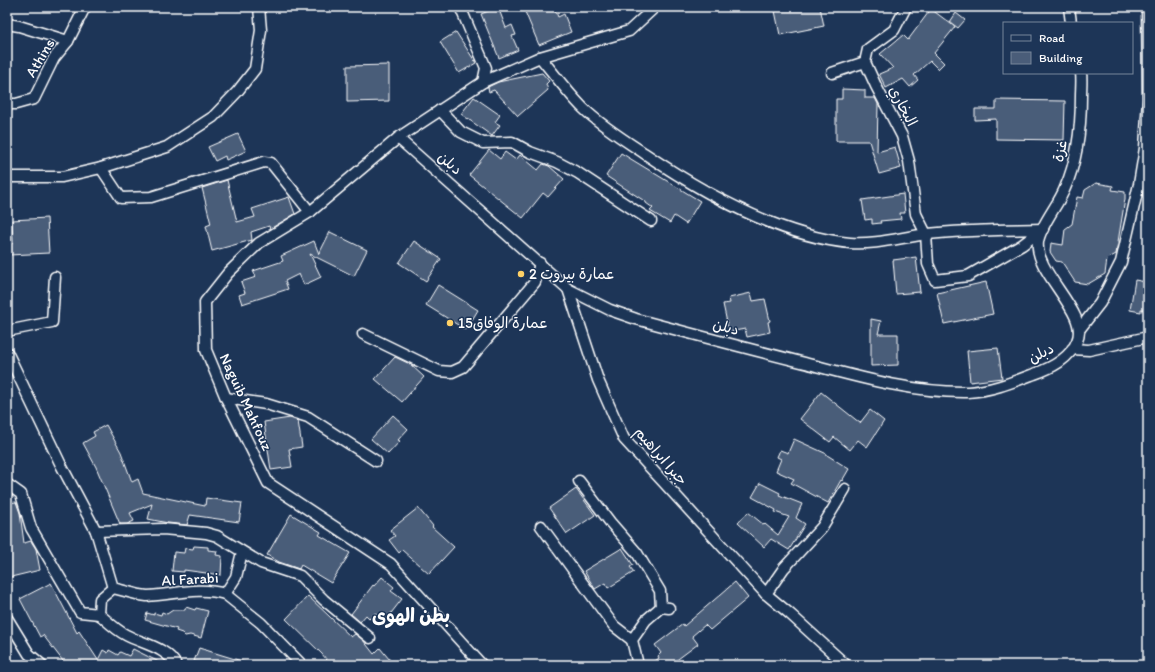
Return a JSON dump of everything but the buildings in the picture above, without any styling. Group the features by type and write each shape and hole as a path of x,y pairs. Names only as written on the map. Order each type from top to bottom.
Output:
{"street":[{"name":"Athins","path":"7,104 16,104 34,99 54,58 68,41 85,7"},
{"path":"7,177 62,177 101,168 167,147 213,117 237,92 255,69 261,30 259,7"},
{"path":"462,7 461,8 486,68 483,82"},
{"name":"Naguib Mahfouz","path":"482,665 391,564 268,483 226,398 206,350 205,302 228,273 259,243 310,212 398,138 440,110 483,82 540,57 629,31 655,7"},
{"path":"832,73 865,62 868,49 894,30 906,7"},
{"path":"1069,7 1071,22"},
{"name":"دبلن","path":"398,138 568,289 610,310 636,320 856,377 901,386 943,392 970,392 1000,386 1045,370 1068,356 1078,340 1079,330 1100,303 1121,262 1145,148 1148,99 1147,7"},
{"path":"7,24 19,26 68,41"},
{"path":"540,57 583,108 622,139 677,175 718,198 767,221 813,237 851,243 876,242 926,234 965,231 1043,229"},
{"name":"البخاري","path":"865,62 902,136 909,162 916,214 926,234"},
{"name":"غزة","path":"1043,229 1065,188 1076,153 1081,119 1081,74"},
{"path":"440,110 460,132 483,143 512,142 530,152 557,162 578,173 650,221"},
{"path":"101,168 121,198 151,197 264,162 271,163 310,212"},
{"path":"926,234 928,264 935,280 968,276 1022,245 1043,229"},
{"path":"1043,229 1038,242 1040,258 1054,283 1073,311 1079,330"},
{"path":"363,334 438,371 452,372 463,367 535,282 540,263"},
{"path":"7,331 52,322 55,277"},
{"name":"جبرا ابراهيم","path":"568,289 598,380 624,439 766,594 846,665"},
{"path":"1072,349 1089,350 1148,337"},
{"path":"7,352 96,532 113,588 100,599 99,614"},
{"path":"226,398 266,404 308,416 376,461"},
{"path":"579,481 610,522 637,553 660,591 665,607 646,620 632,640"},
{"path":"7,484 21,494 31,528 80,612 99,614 125,635 165,653 176,665"},
{"path":"766,594 784,568 822,527 846,489"},
{"path":"541,526 614,626 632,640 638,665"},
{"path":"96,532 163,529 206,533 226,540 242,552 262,563 300,576 324,600 370,638"},
{"name":"Al Farabi","path":"113,588 147,596 204,590 214,590 225,594 236,577 242,552"},
{"path":"225,594 266,628 302,665"},
{"path":"7,618 29,654 42,665"}],"place":[{"name":"عمارة بيروت 2","path":"521,274"},
{"name":"عمارة الوفاق15","path":"450,323"}],"district":[{"name":"بطن الهوى","path":"411,615"}]}
